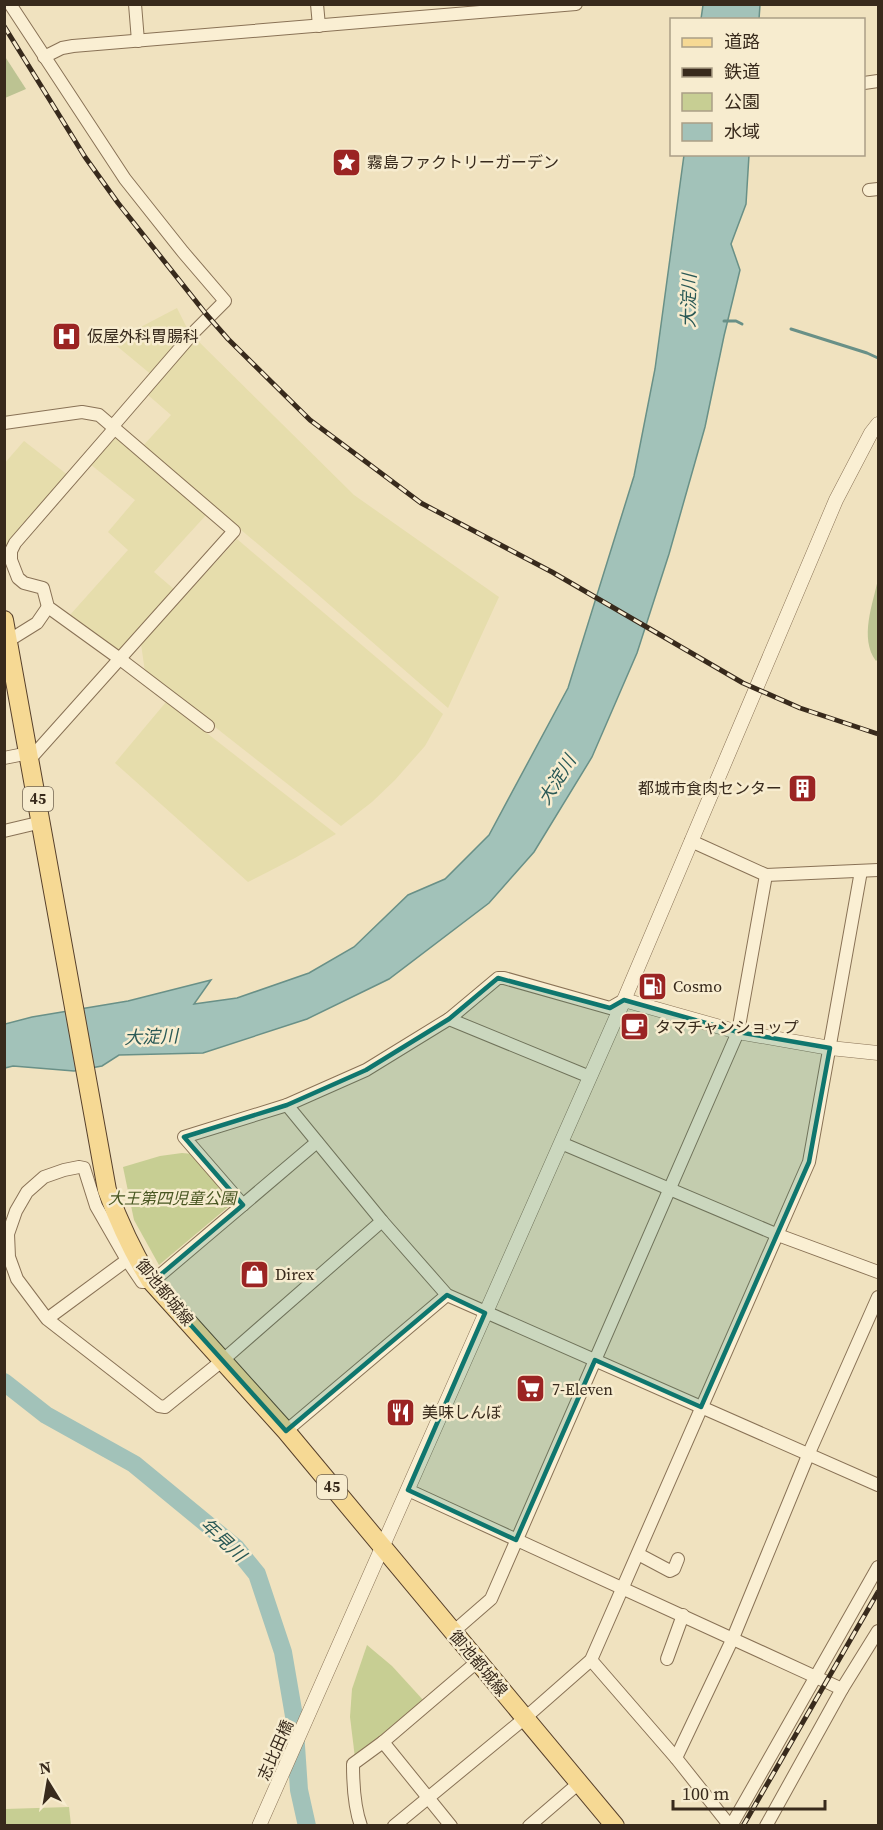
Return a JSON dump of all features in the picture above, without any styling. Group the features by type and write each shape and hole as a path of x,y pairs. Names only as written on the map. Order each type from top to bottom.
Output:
{"main road":[{"name":"御池都城線","path":"4,620 107,1190 134,1256 152,1282 286,1431 615,1826"}],"street":[{"path":"10,4 125,178 225,301 194,332 15,543 11,551 11,560 18,578 24,583 43,588 48,607 120,658 208,726"},
{"path":"135,4 138,41"},
{"path":"317,4 319,26"},
{"path":"44,57 62,48 73,46 505,8 576,4"},
{"path":"4,423 82,412 99,415 234,531 30,756 4,758"},
{"name":"志比田橋","path":"259,1826 624,1000 836,500 876,431"},
{"path":"8,641 37,623 48,607"},
{"path":"4,831 42,822"},
{"path":"691,841 766,875 879,870"},
{"path":"394,1826 525,1718 591,1660 809,1162 861,871"},
{"path":"453,1632 491,1599 738,1032 766,875"},
{"path":"243,1205 184,1137 287,1105 366,1070 449,1019 498,978 610,1008 624,1000 738,1032 830,1048 879,1053"},
{"path":"449,1019 590,1077"},
{"path":"287,1105 382,1221 447,1295 879,1485"},
{"path":"317,1142 152,1282 142,1282 127,1260 96,1206 84,1168 64,1170 44,1177 27,1192 16,1211 8,1234 9,1257 17,1279 47,1319 159,1406 165,1407 223,1360 382,1221"},
{"path":"561,1143 778,1235 879,1272"},
{"path":"47,1319 127,1260"},
{"path":"286,1431 447,1295"},
{"path":"676,1758 733,1638 809,1453 879,1297"},
{"path":"408,1490 816,1675 842,1689"},
{"path":"638,1554 670,1571 674,1569 678,1559"},
{"path":"591,1660 676,1758 730,1826 879,1568"},
{"path":"667,1659 683,1615"},
{"path":"766,1826 842,1689 878,1633"},
{"path":"361,1826 353,1782 353,1764 383,1742 478,1661"},
{"path":"383,1742 451,1826"},
{"path":"529,1826 579,1783"}],"highlighted area":[{"path":"498,978 610,1008 624,1000 738,1032 830,1048 809,1162 701,1407 595,1360 516,1540 408,1490 485,1313 447,1295 286,1431 152,1282 243,1205 184,1137 287,1105 366,1070 449,1019"}],"shaded area":[{"path":"177,308 189,332 354,495 499,597 448,708 308,586 142,447 171,415 148,395 159,381 112,342"},
{"path":"114,437 207,514 154,572 175,590 119,653 70,615 128,550 108,532 135,500 90,464"},
{"path":"24,441 69,476 7,550 4,543 4,464"},
{"path":"237,539 443,714 425,746 395,780 372,802 341,826 145,672 141,644"},
{"path":"166,702 336,834 248,882 115,763"}],"green space":[{"path":"4,55 26,89 5,98 4,98"},
{"path":"878,579 878,659 876,661 868,642 868,632"},
{"name":"大王第四児童公園","path":"193,1154 234,1202 159,1265 134,1220 123,1167 160,1156"},
{"path":"367,1645 392,1666 424,1701 355,1758 350,1717 352,1689"},
{"path":"69,1807 71,1825 5,1825 5,1809"}],"water":[{"path":"703,5 760,5 759,18 701,18"},
{"name":"大淀川","path":"684,156 749,156 746,204 731,244 740,270 705,427 669,554 637,653 592,757 534,852 489,903 389,979 307,1019 203,1053 119,1055 102,1066 74,1071 13,1066 5,1068 5,1024 32,1017 128,1001 211,980 194,1004 237,998 309,973 354,947 408,895 445,879 489,835 568,688 634,476 655,369"}],"waterway":[{"path":"724,321 736,321 742,324"},
{"path":"791,329 878,358"},
{"name":"年見川","path":"4,1382 46,1415 134,1464 236,1548 257,1574 283,1652 294,1716 299,1790 307,1826"}],"railway":[{"path":"4,26 85,157 118,203 228,339 310,420 421,503 552,572 743,683 800,708 878,734"},
{"path":"743,1826 878,1592"}],"place":[{"name":"霧島ファクトリーガーデン","path":"346,162"},
{"name":"仮屋外科胃腸科","path":"66,336"},
{"name":"都城市食肉センター","path":"803,788"},
{"name":"Cosmo","path":"652,986"},
{"name":"タマチャンショップ","path":"634,1027"},
{"name":"Direx","path":"254,1274"},
{"name":"7-Eleven","path":"531,1389"},
{"name":"美味しんぼ","path":"401,1412"}]}
